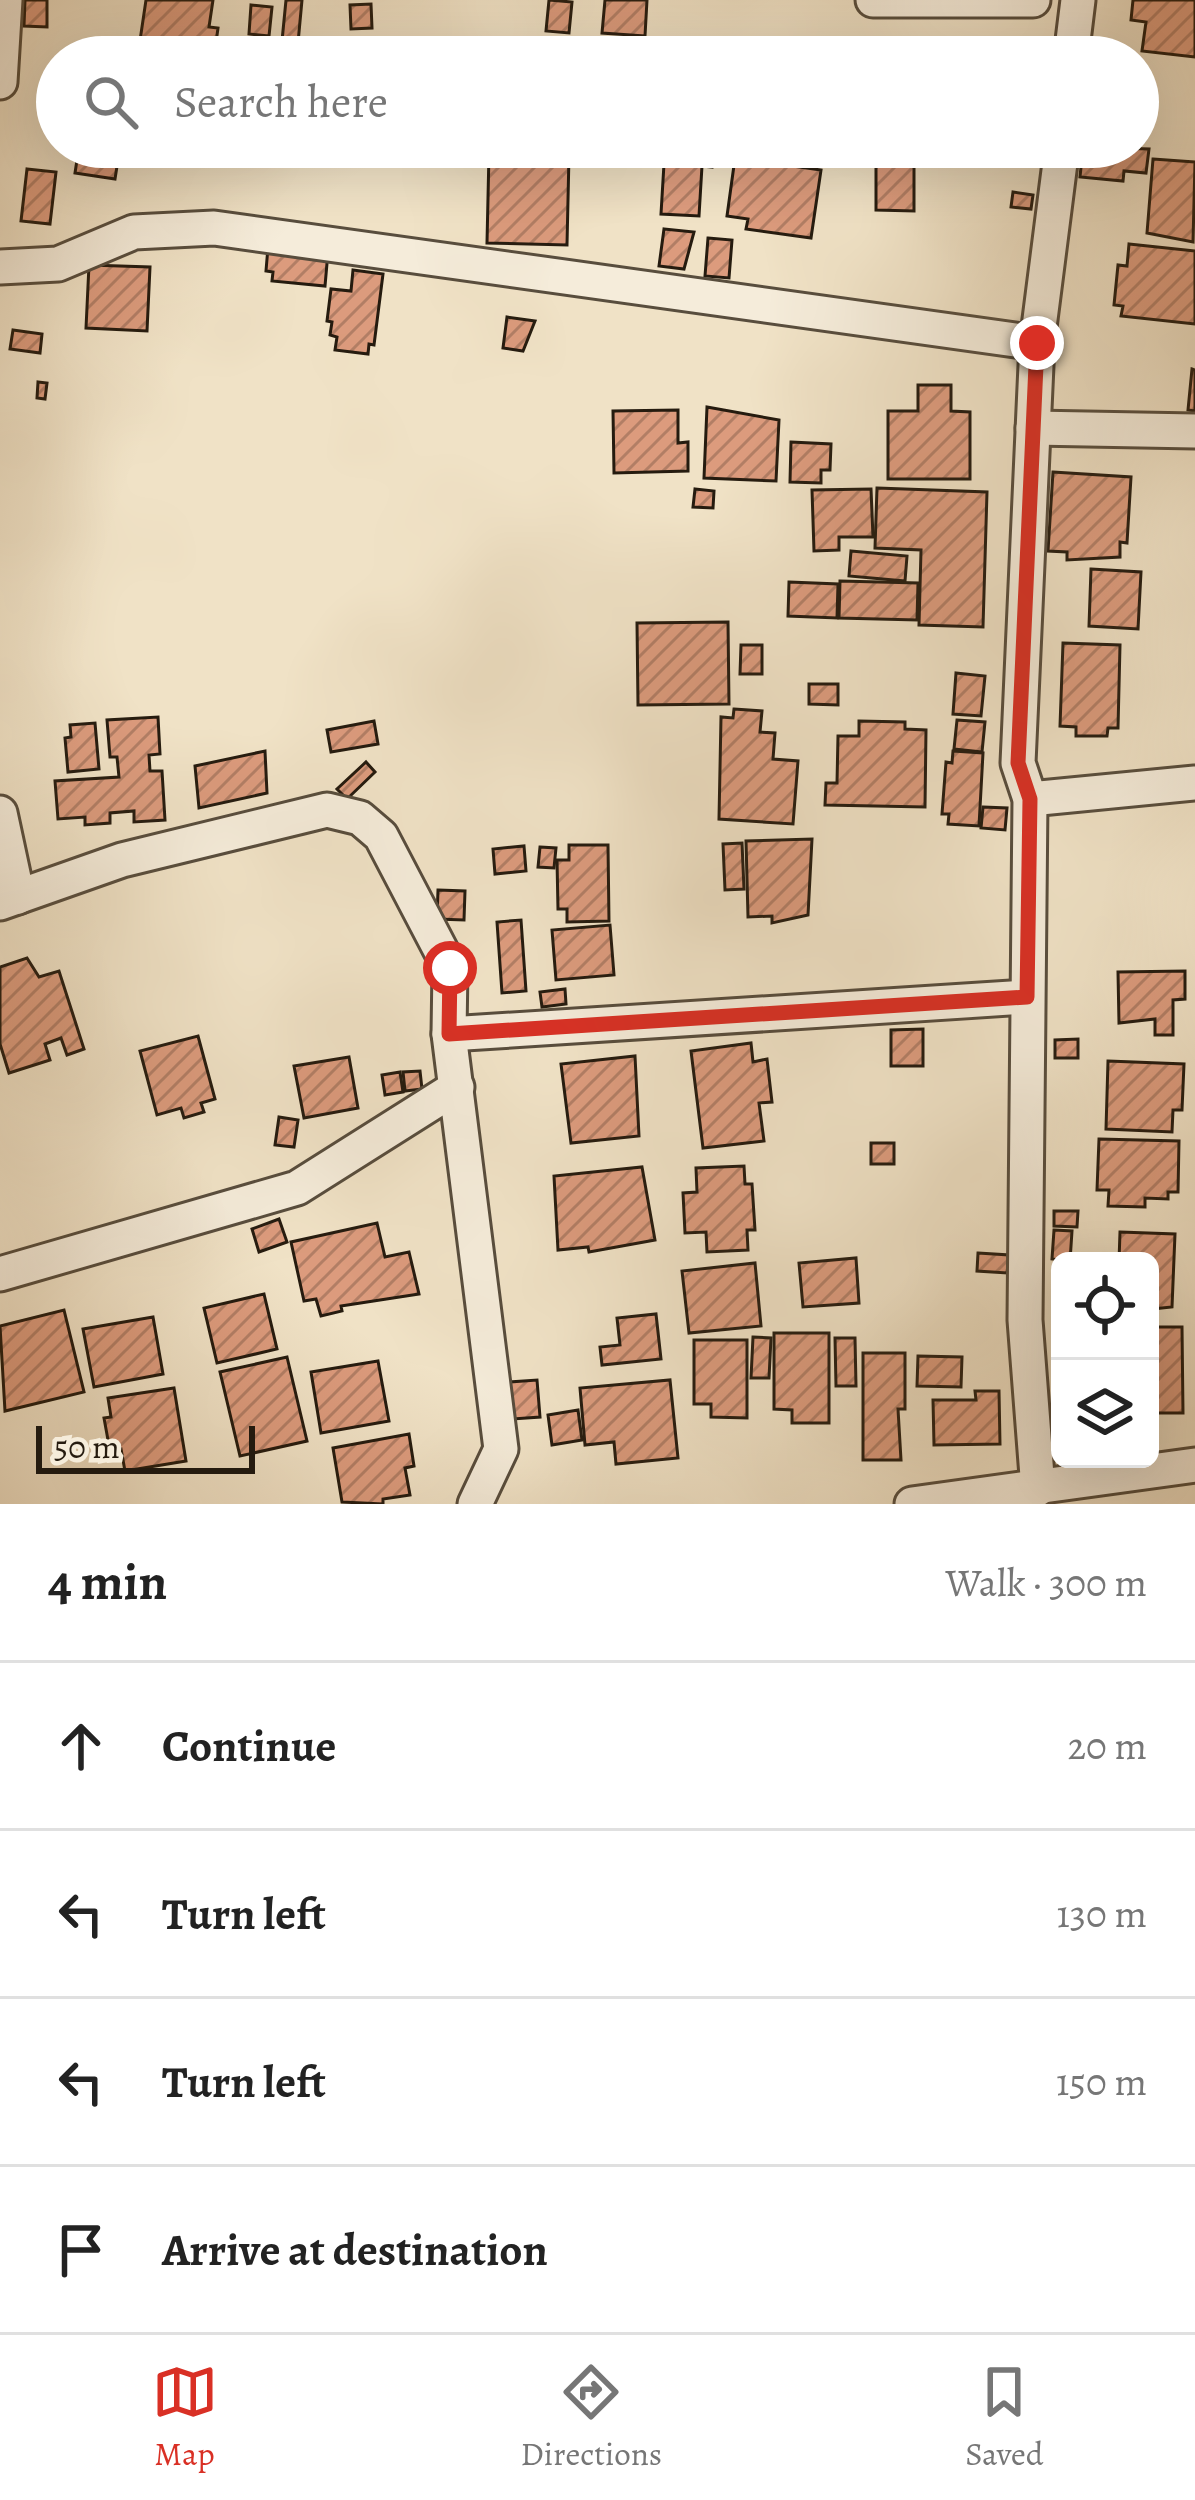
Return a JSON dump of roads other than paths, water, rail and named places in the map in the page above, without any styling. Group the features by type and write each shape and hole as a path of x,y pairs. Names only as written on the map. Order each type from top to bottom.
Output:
{"street":[{"path":"0,82 4,0"},
{"path":"873,0 1033,0"},
{"path":"1074,36 1078,0"},
{"path":"1038,1489 1025,1320 1030,799 1018,763 1037,343 1058,168"},
{"path":"0,267 58,264 134,232 214,228 1037,343"},
{"path":"1033,428 1195,431"},
{"path":"1030,799 1195,783"},
{"path":"0,813 9,900 122,860 327,810 360,818 380,836 450,968 449,1034 500,1448 475,1504"},
{"path":"449,1034 1027,997"},
{"path":"0,1274 297,1188 457,1087"},
{"path":"912,1504 1195,1465"}]}
